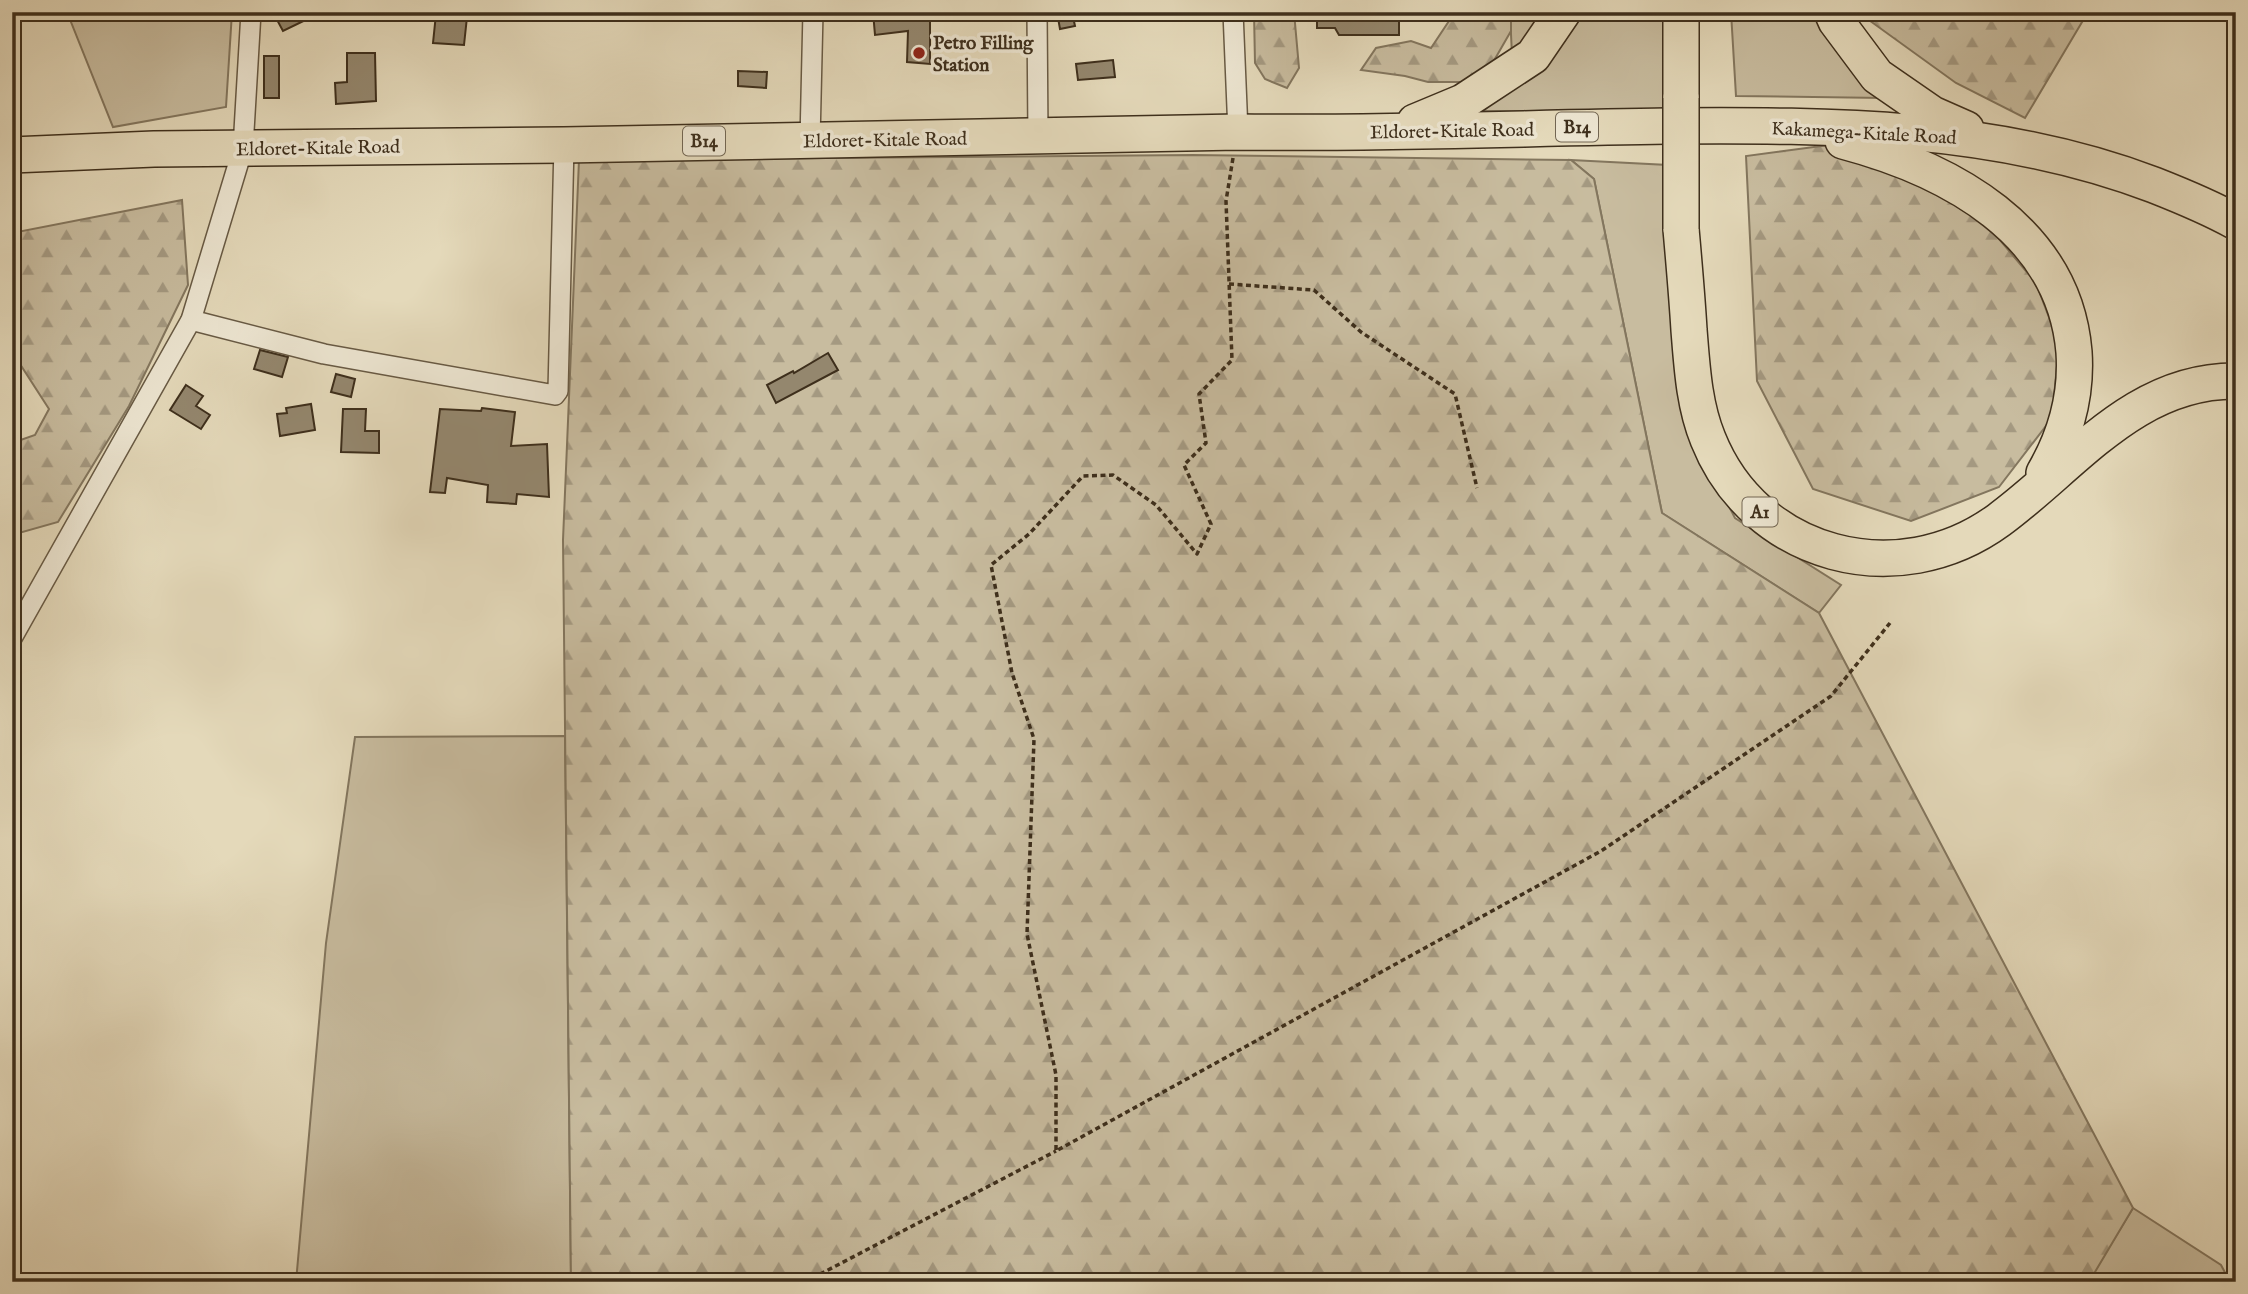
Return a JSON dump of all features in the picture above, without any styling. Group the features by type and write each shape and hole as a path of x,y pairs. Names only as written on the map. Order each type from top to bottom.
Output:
{"highway":[{"path":"1396,130 1463,102 1533,56 1563,12"},
{"name":"Kakamega-Kitale Road","path":"1681,12 1681,229 1694,387 1708,439 1733,485 1768,520 1810,545 1860,558 1898,559 1948,548 1998,521 2084,446 2138,408 2179,389 2218,380 2236,381"},
{"path":"1832,12 1877,76 1932,114 1993,141"},
{"name":"Eldoret-Kitale Road","path":"12,155 140,149 564,145 1757,125"},
{"name":"Kakamega-Kitale Road","path":"1757,125 1827,137 1886,152 1925,168 2003,218 2030,246 2060,291 2072,335 2075,366 2072,402 2066,428 2056,452 2032,493"},
{"name":"Kakamega-Kitale Road","path":"1757,125 1905,130 1993,141 2107,168 2210,208 2236,222"}],"street":[{"path":"12,638 191,320 243,148 251,12"},
{"path":"810,140 813,12"},
{"path":"1037,12 1038,137"},
{"path":"1233,12 1238,132"},
{"path":"191,320 324,354 555,396 558,391 564,145"}],"path":[{"path":"1055,1151 1056,1075 1027,934 1034,739 1012,673 992,565 1029,534 1083,476 1113,475 1156,505 1197,554 1211,524 1184,465 1206,443 1199,394 1232,360 1226,201 1238,132"},
{"path":"1229,284 1314,290 1361,332 1455,394 1477,488"},
{"path":"805,1282 1055,1151 1601,851 1831,696 1890,623"}],"green space":[{"path":"67,12 232,12 226,107 113,127"},
{"path":"1254,12 1294,12 1299,68 1287,88 1265,79 1255,63"},
{"path":"1455,12 1511,12 1511,31 1492,64 1471,82 1428,82 1361,70 1376,48 1411,41 1431,48"},
{"path":"1510,12 1545,12 1512,56"},
{"path":"1573,12 1668,12 1665,112 1483,111 1565,41"},
{"path":"1731,12 1815,12 1883,98 1736,96"},
{"path":"1864,12 2088,12 2025,118 1956,83 1866,18"},
{"path":"1829,145 1929,183 1984,221 2036,283 2059,344 2052,418 1999,487 1911,521 1813,489 1757,381 1746,156"},
{"path":"1193,155 1571,160 1594,179 1662,513 1819,613 2133,1208 2092,1277 2093,1282 571,1282 563,540 579,160"},
{"path":"1571,160 1668,165 1685,421 1735,518 1841,585 1819,613 1662,513 1594,179"},
{"path":"182,200 188,285 129,406 58,522 12,535 12,443 35,435 49,409 12,356 12,233"},
{"path":"565,736 571,1282 296,1282 326,943 355,737"},
{"path":"2133,1208 2221,1265 2230,1282 2093,1282 2091,1277"}],"building":[{"path":"287,12 322,12 283,31 276,18"},
{"path":"873,12 930,15 930,64 907,62 908,31 875,35"},
{"path":"1057,12 1072,12 1075,26 1060,29"},
{"path":"1317,12 1399,12 1399,35 1339,35 1335,28 1317,28"},
{"path":"436,14 467,17 464,45 433,43"},
{"path":"347,53 375,53 376,101 336,104 335,83 347,82"},
{"path":"264,56 279,56 279,98 264,98"},
{"path":"1113,60 1115,77 1078,80 1076,64"},
{"path":"738,71 767,72 766,88 738,86"},
{"path":"260,350 288,357 282,377 254,369"},
{"path":"828,353 838,370 776,403 767,385"},
{"path":"336,374 355,379 351,397 331,392"},
{"path":"186,385 203,396 196,406 210,415 201,429 170,410"},
{"path":"311,404 315,430 280,436 277,414 287,413 286,408"},
{"path":"482,408 515,412 511,446 547,444 549,497 517,494 516,504 487,502 488,485 447,478 445,493 430,492 440,409 481,411"},
{"path":"343,409 366,409 365,431 379,431 379,453 341,452"}],"place":[{"name":"Petro Filling Station","path":"919,53"}]}
